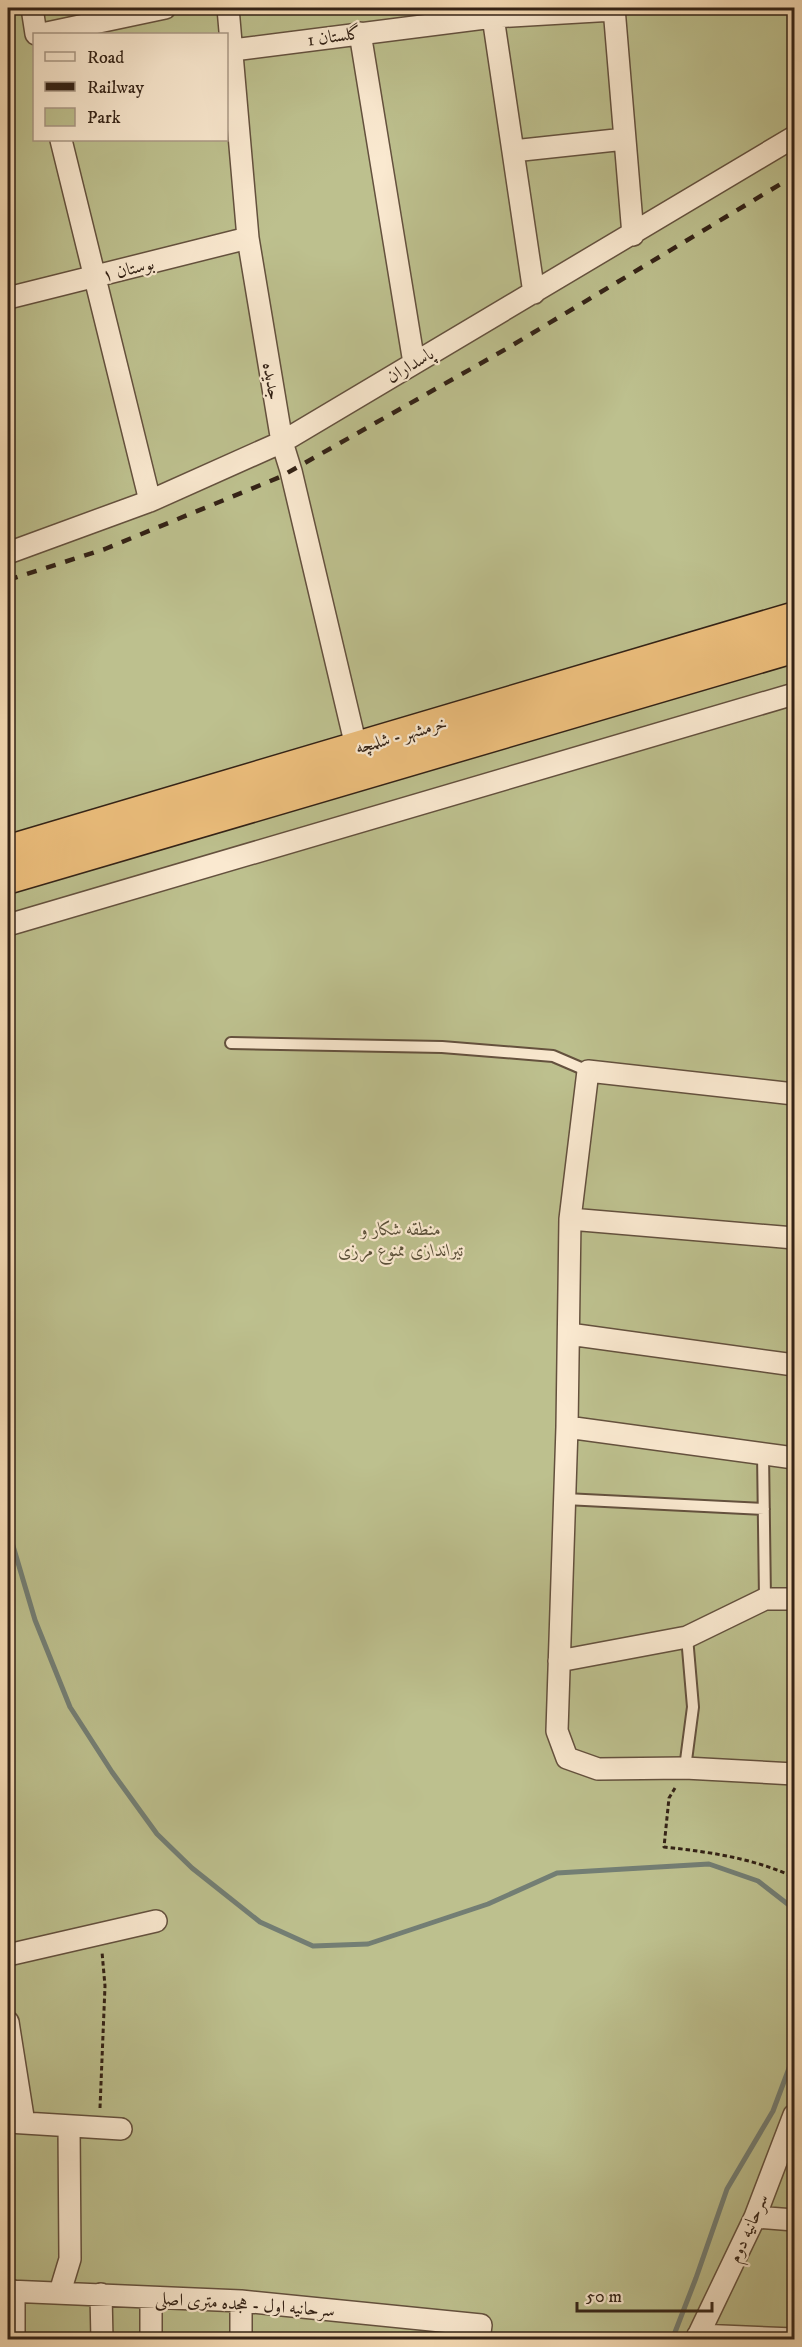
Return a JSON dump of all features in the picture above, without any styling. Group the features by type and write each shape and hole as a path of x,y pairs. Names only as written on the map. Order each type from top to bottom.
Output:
{"highway":[{"name":"خرمشهر - شلمچه","path":"359,761 795,619"},
{"name":"خرمشهر - شلمچه","path":"8,858 359,761 795,646"}],"street":[{"path":"32,8 36,33"},
{"path":"47,33 165,8"},
{"name":"جدیده","path":"228,8 248,238 282,442 291,471 359,761"},
{"path":"614,9 633,235"},
{"name":"گلستان 1","path":"233,50 493,18 614,9"},
{"path":"493,18 534,293"},
{"path":"360,33 414,363"},
{"name":"پاسداران","path":"8,554 150,501 282,442 795,137"},
{"path":"513,151 625,139"},
{"path":"61,141 150,501"},
{"name":"بوستان ۱","path":"8,298 248,238"},
{"path":"8,925 795,694"},
{"path":"795,1094 588,1071 570,1219 567,1427 557,1731 567,1758 598,1769 685,1768 795,1774"},
{"path":"570,1219 795,1238"},
{"path":"569,1334 795,1365"},
{"path":"567,1427 795,1458"},
{"path":"558,1660 687,1637 765,1599 795,1599"},
{"path":"8,1955 156,1921"},
{"path":"8,2022 16,2123 121,2128"},
{"name":"سرحانیه دوم","path":"697,2337 755,2217 795,2115"},
{"path":"60,2292 70,2259 69,2126"},
{"path":"755,2217 795,2220"},
{"path":"11,2291 14,2340"},
{"name":"سرحانیه اول - هجده متری اصلی","path":"11,2291 241,2301 480,2332"},
{"path":"101,2294 102,2340"},
{"path":"150,2340 151,2298"},
{"path":"241,2301 241,2340"},
{"path":"697,2337 795,2339"}],"lane":[{"path":"231,1043 442,1047 553,1056 588,1071"},
{"path":"763,1454 765,1599"},
{"path":"565,1499 764,1509"},
{"path":"685,1768 693,1707 687,1637"}],"path":[{"path":"685,1768 669,1798 664,1847 724,1854 769,1866 795,1876"},
{"path":"99,2127 105,1986 100,1934"}],"green space":[{"name":"منطقه شکار و تیراندازی ممنوع مرزی","path":"8,8 794,8 794,2339 8,2339"}],"waterway":[{"path":"8,1529 35,1620 70,1707 112,1772 157,1834 192,1868 260,1922 313,1946 368,1944 488,1904 557,1873 709,1864 758,1881 794,1909"},
{"path":"672,2340 727,2189 773,2111 794,2055"}],"railway":[{"path":"8,580 105,549 280,477 506,349 794,176"}]}
